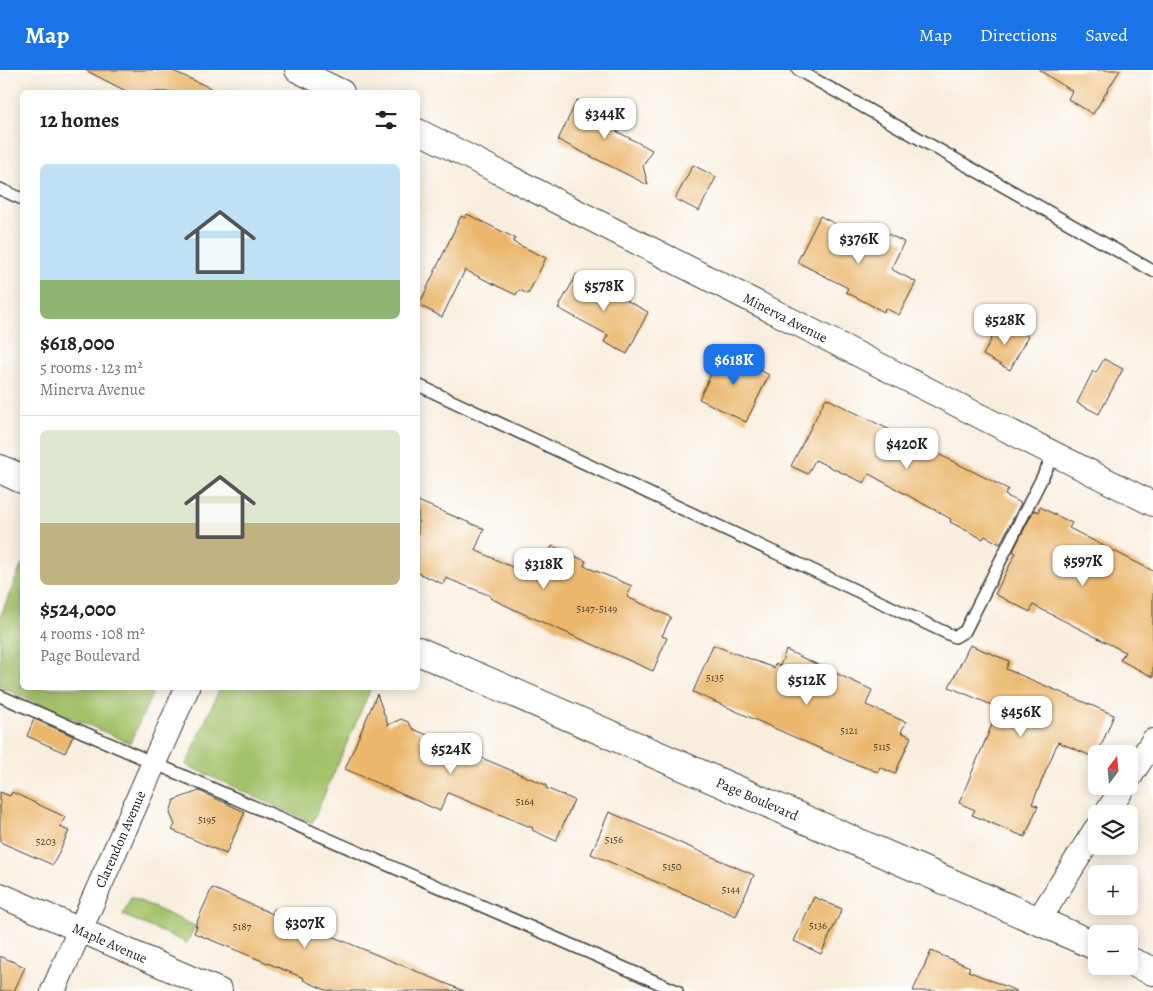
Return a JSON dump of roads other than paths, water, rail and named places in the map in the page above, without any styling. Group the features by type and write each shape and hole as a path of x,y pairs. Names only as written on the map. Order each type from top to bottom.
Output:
{"main road":[{"path":"0,469 20,478"},
{"name":"Page Boulevard","path":"420,652 1088,943"},
{"path":"1138,964 1153,971"}],"street":[{"path":"297,70 338,90"},
{"name":"Minerva Avenue","path":"420,132 1153,504"},
{"name":"Clarendon Avenue","path":"53,991 187,690"},
{"path":"1138,764 1153,740"},
{"path":"1038,921 1088,842"},
{"name":"Maple Avenue","path":"0,895 220,991"}],"lane":[{"path":"798,70 1153,271"},
{"path":"0,189 20,198"},
{"path":"420,386 955,637 965,632 1054,454"},
{"path":"0,696 677,991"}]}
